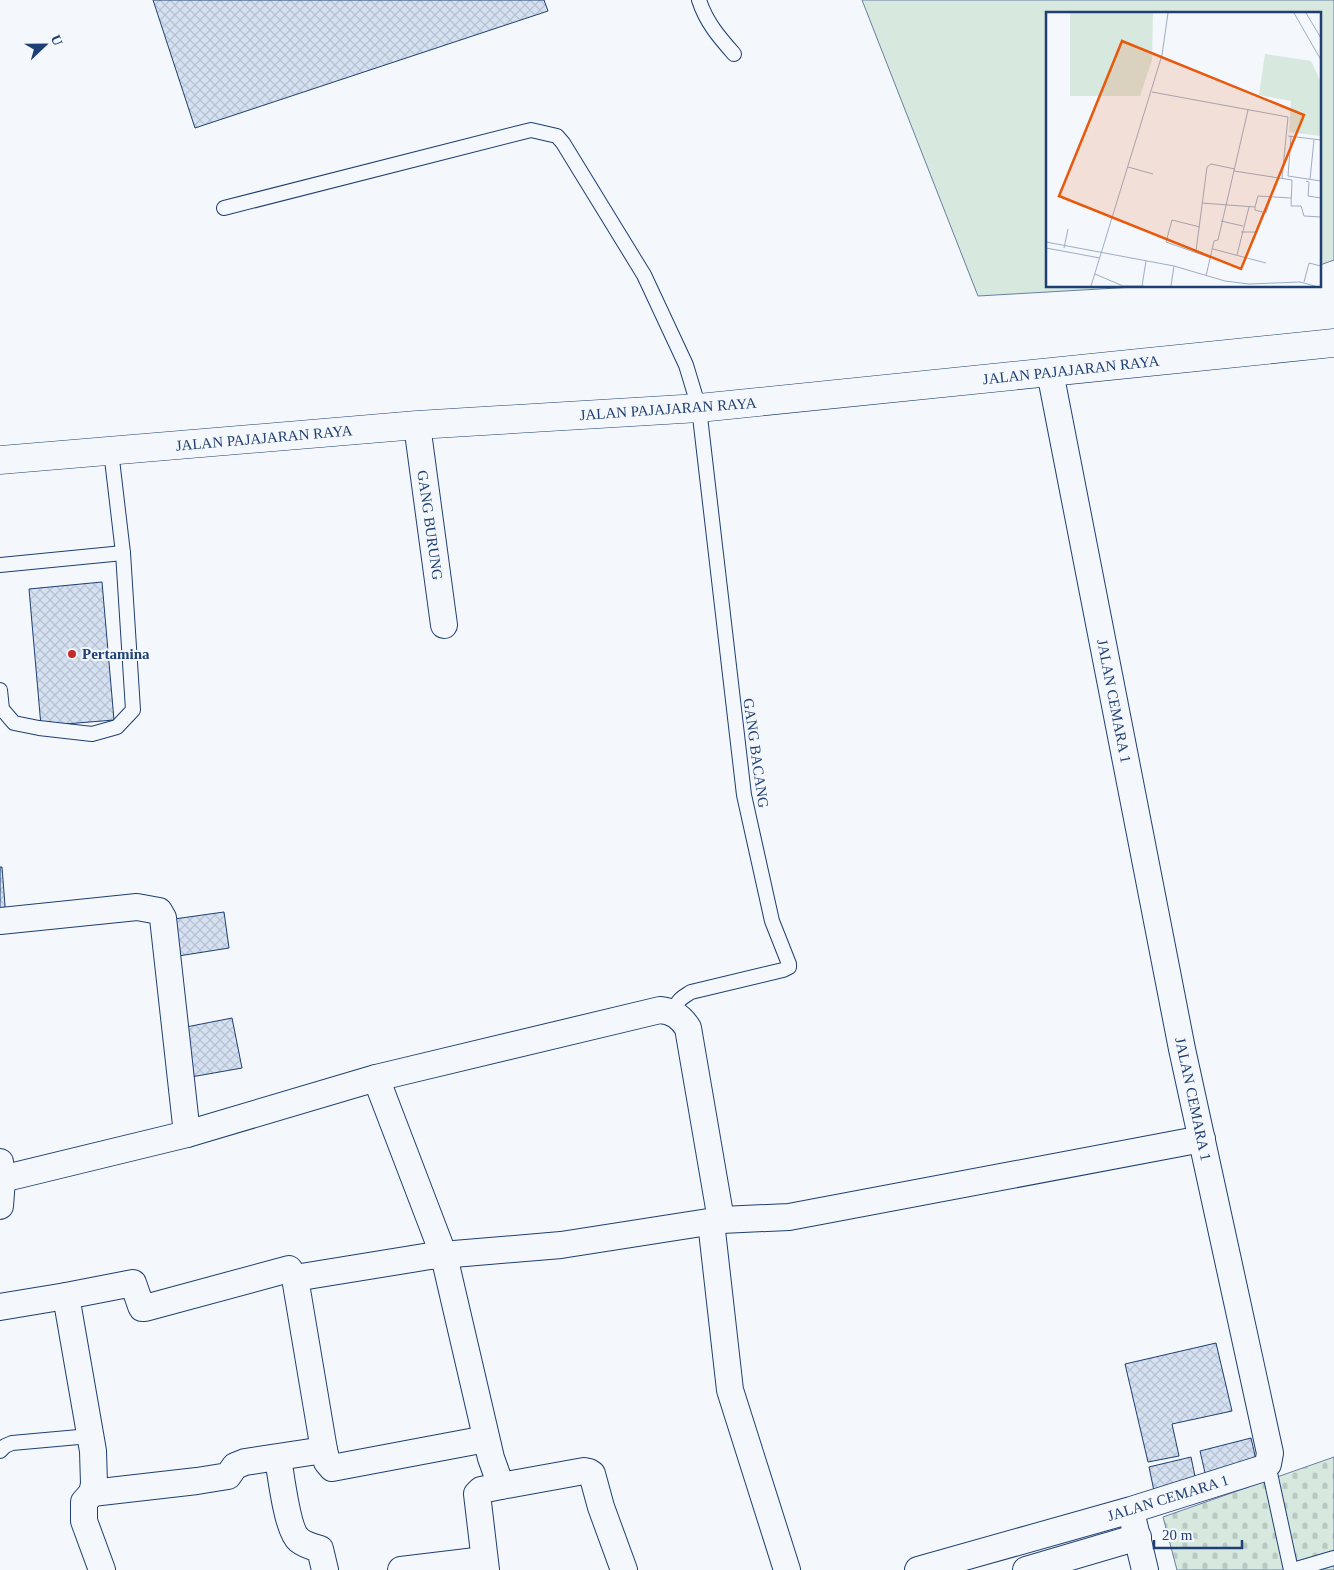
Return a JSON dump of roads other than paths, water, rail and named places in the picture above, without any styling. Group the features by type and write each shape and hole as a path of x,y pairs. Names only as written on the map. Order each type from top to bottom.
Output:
{"main road":[{"name":"JALAN PAJAJARAN RAYA","path":"0,460 417,425 699,408 1334,342"}],"street":[{"name":"JALAN CEMARA 1","path":"918,1570 1131,1510 1261,1469 1268,1464 1270,1453 1182,1049 1050,372"},
{"name":"GANG BURUNG","path":"417,425 444,625"},
{"path":"0,921 137,906 159,911 162,918 188,1134"},
{"path":"0,1206 1,1170 188,1134 376,1078 660,1010 676,1014 688,1028 716,1221 730,1390 787,1570"},
{"path":"376,1078 444,1256 486,1439 501,1486"},
{"path":"295,1278 430,1256 561,1245 716,1221 789,1217 1202,1139"},
{"path":"0,1307 133,1283 141,1306 145,1308 289,1269 295,1278 324,1450 327,1462 332,1468 486,1439"},
{"path":"66,1296 93,1451 94,1484 92,1493 84,1502 84,1521 102,1570"},
{"path":"92,1493 228,1476 235,1466 245,1462 324,1450"},
{"path":"278,1458 291,1526 297,1538 307,1545 320,1549 324,1570"},
{"path":"400,1570 485,1565 477,1494 481,1490 584,1471 592,1474 601,1507 624,1570"},
{"path":"1131,1510 1146,1570"},
{"path":"1026,1570 1138,1537"}],"lane":[{"path":"699,0 704,15 718,36 734,54"},
{"path":"224,208 531,130 556,136 563,143 644,276 686,365 699,408"},
{"name":"GANG BACANG","path":"676,1014 676,1005 680,999 692,992 789,967 772,921 744,795 699,408"},
{"path":"0,690 2,709 14,723 39,728 92,734 116,727 132,710 123,553 110,451"},
{"path":"0,565 123,553"},
{"path":"0,1451 12,1443 90,1436"},
{"path":"1268,1464 1292,1570 1334,1558"}],"place":[{"name":"Pertamina","path":"72,654"}]}
